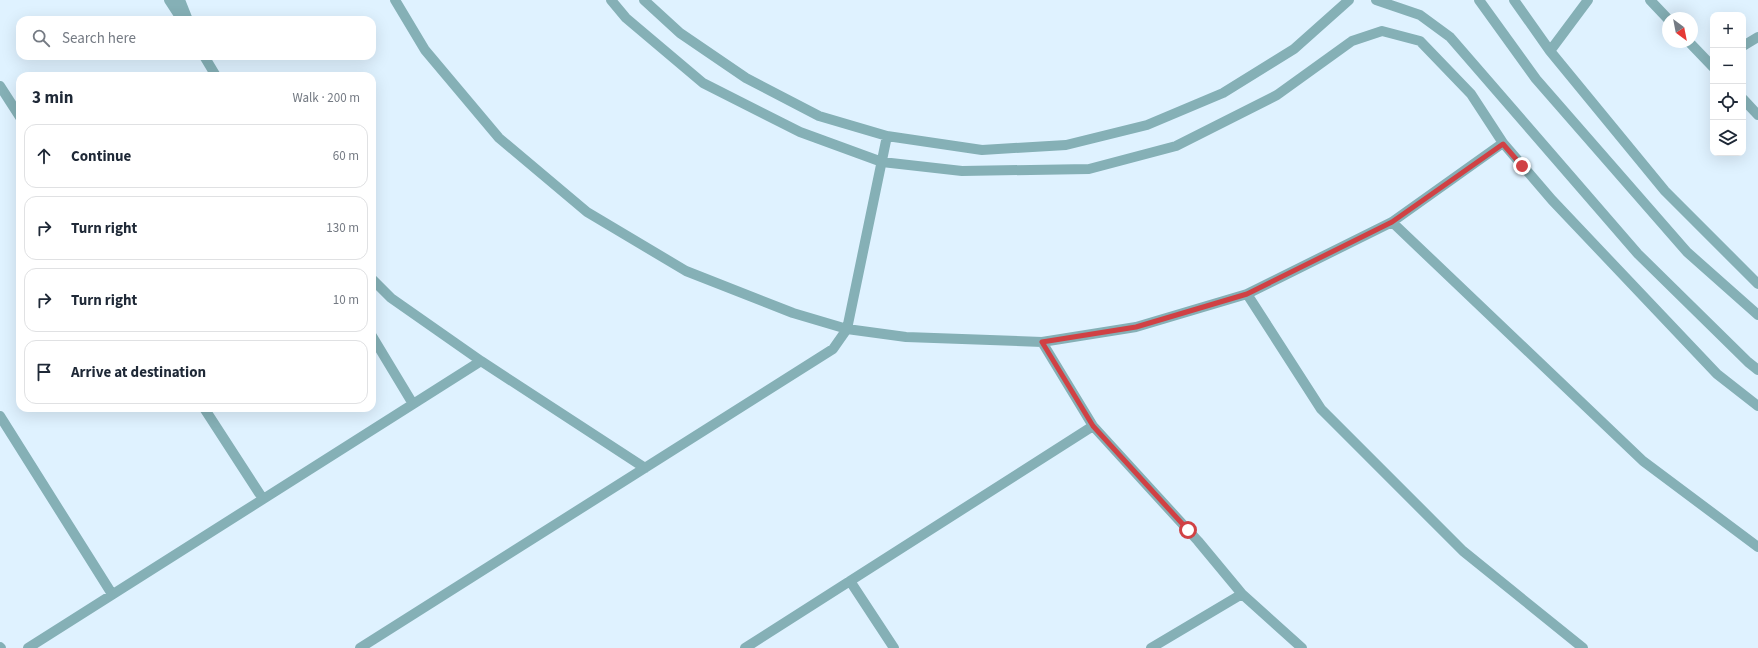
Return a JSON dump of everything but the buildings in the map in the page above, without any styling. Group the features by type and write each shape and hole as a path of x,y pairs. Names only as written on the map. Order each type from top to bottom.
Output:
{"street":[{"path":"169,0 179,16"},
{"path":"180,0 186,16"},
{"path":"395,0 425,50 499,138 587,212 686,271 793,313 847,329 906,337 1042,342 1136,327 1247,294 1392,222 1503,144"},
{"path":"611,0 626,18 702,83 800,132 882,162 962,171 1089,169 1176,146 1277,95 1352,41 1382,31 1420,41 1470,94 1503,144 1552,200 1717,374 1758,406"},
{"path":"644,0 680,33 746,78 819,116 887,136 982,150 1066,145 1147,126 1230,89 1294,49 1349,0"},
{"path":"1376,0 1420,15 1450,37 1638,254 1758,370"},
{"path":"1479,0 1536,79 1686,252 1758,315"},
{"path":"1514,0 1550,51 1665,191 1758,284"},
{"path":"1550,51 1588,0"},
{"path":"1650,0 1662,13"},
{"path":"1746,44 1758,37"},
{"path":"1695,48 1710,63"},
{"path":"206,60 214,72"},
{"path":"0,86 16,111"},
{"path":"1746,102 1758,115"},
{"path":"360,648 833,349 847,329 887,136"},
{"path":"1392,222 1644,461 1758,547"},
{"path":"376,283 391,298 480,361 645,468"},
{"path":"1247,294 1321,409 1463,551 1583,648"},
{"path":"1042,342 1093,426 1198,541 1242,594 1302,648"},
{"path":"376,343 413,404"},
{"path":"28,648 480,361"},
{"path":"207,412 262,500"},
{"path":"0,416 112,594"},
{"path":"745,648 1093,426"},
{"path":"850,581 894,648"},
{"path":"1150,648 1242,594"}],"route":[{"path":"1188,530 1093,426 1042,342 1136,327 1247,294 1392,222 1503,144 1522,166"}]}
